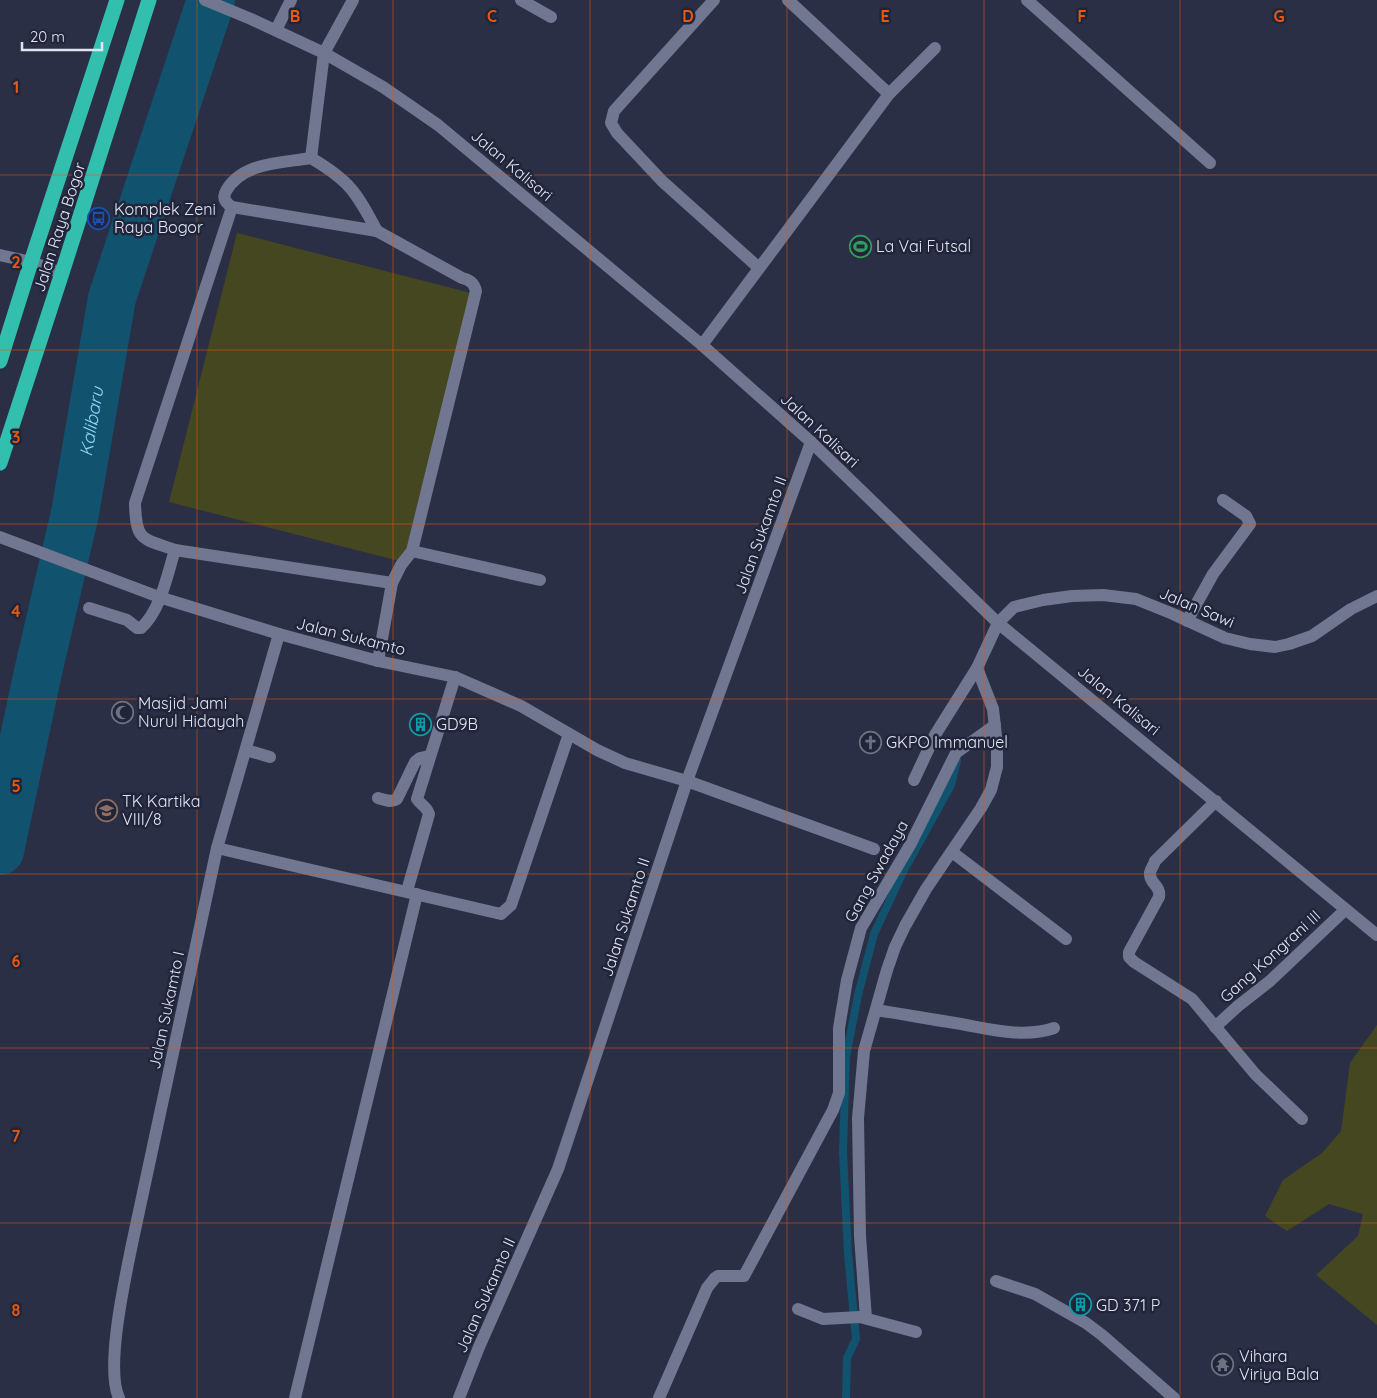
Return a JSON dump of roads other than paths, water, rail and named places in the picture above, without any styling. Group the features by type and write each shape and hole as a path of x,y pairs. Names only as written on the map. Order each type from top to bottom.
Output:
{"highway":[{"name":"Jalan Raya Bogor","path":"1,352 117,0"},
{"name":"Jalan Raya Bogor","path":"0,463 149,0"}],"street":[{"name":"Jalan Kalisari","path":"205,0 324,53 376,82 438,125 702,345 812,442 1002,626 1377,935"},
{"path":"276,30 291,0"},
{"path":"311,158 324,53 353,0"},
{"path":"521,0 551,17"},
{"path":"714,0 614,111 612,123 617,133 662,181 759,268"},
{"path":"788,0 889,94"},
{"path":"1027,0 1210,163"},
{"path":"702,345 889,94 935,48"},
{"path":"377,231 359,198 348,184 333,171 311,158 256,167 233,180 224,193 224,198 232,206 377,231 474,284 476,291 412,550 401,565 392,583 378,661"},
{"path":"232,206 136,503 138,532 145,539 175,550 392,583"},
{"path":"0,256 31,262 62,273"},
{"name":"Jalan Sukamto II","path":"459,1398 479,1347 558,1169 687,781 812,442"},
{"path":"1187,621 1213,574 1250,524 1246,516 1223,500"},
{"name":"Jalan Sukamto","path":"0,537 159,597 279,634 378,661 455,677 521,706 625,763 687,781 874,849"},
{"path":"89,608 126,620 137,628 141,628 146,624 157,606 175,550"},
{"path":"412,550 540,580"},
{"name":"Jalan Sawi","path":"1002,626 1014,607 1072,596 1103,595 1136,600 1173,614 1225,638 1275,647 1312,636 1351,609 1377,596"},
{"path":"914,780 935,735 1002,626"},
{"name":"Jalan Sukamto I","path":"119,1398 116,1392 113,1370 121,1300 217,848 279,634"},
{"path":"858,1317 860,1236 858,1118 864,1051 895,947 905,926 991,790 997,767 995,725 993,709 977,668"},
{"path":"295,1398 429,814 427,809 417,799 455,677"},
{"name":"Gang Swadaya","path":"659,1398 708,1285 718,1276 744,1276 833,1110 839,1093 839,1028 847,980 861,928 910,845 956,753 995,725"},
{"path":"217,848 501,914 511,905 569,734"},
{"path":"246,750 270,757"},
{"path":"378,798 388,801 397,799 415,762 420,758 429,756"},
{"path":"1216,802 1155,861 1150,873 1152,880 1159,888 1159,897 1129,957 1192,999 1256,1075 1302,1119"},
{"path":"952,852 1066,939"},
{"name":"Gang Kongrani III","path":"1215,1027 1270,981 1345,910"},
{"path":"876,1010 1006,1031 1031,1033 1054,1028"},
{"path":"996,1281 1035,1294 1086,1323 1174,1398"},
{"path":"798,1309 824,1319 858,1317 916,1332"}],"waterway":[{"name":"Kalibaru","path":"0,851 38,672 75,513 112,298 211,0"},
{"path":"846,1398 847,1358 856,1339 848,1254 843,1152 846,1057 858,995 874,934 903,872 951,785 957,761"}],"place":[{"name":"Komplek Zeni Raya Bogor","path":"98,218"},
{"name":"La Vai Futsal","path":"860,246"},
{"name":"Masjid Jami Nurul Hidayah","path":"122,712"},
{"name":"GD9B","path":"420,724"},
{"name":"GKPO Immanuel","path":"870,742"},
{"name":"TK Kartika VIII/8","path":"106,810"},
{"name":"GD 371 P","path":"1080,1305"},
{"name":"Vihara Viriya Bala","path":"1223,1365"}]}
